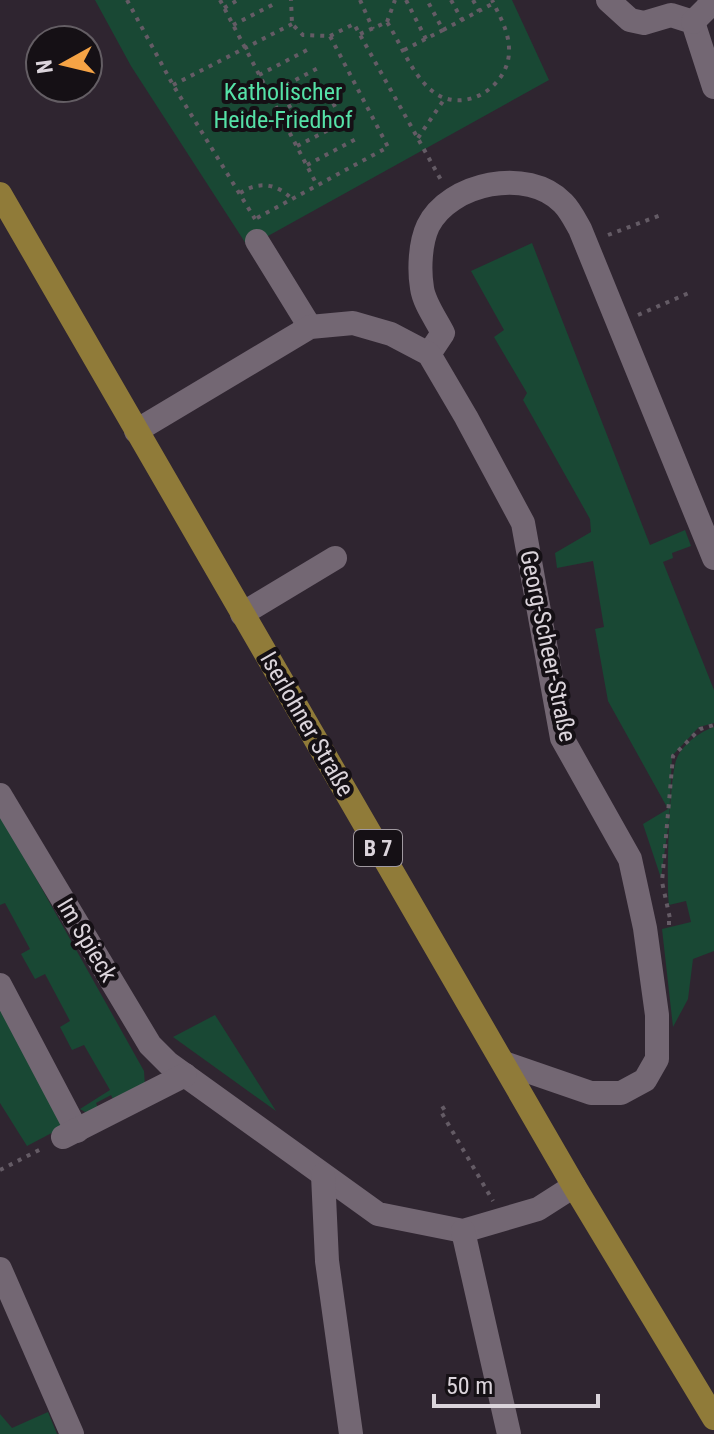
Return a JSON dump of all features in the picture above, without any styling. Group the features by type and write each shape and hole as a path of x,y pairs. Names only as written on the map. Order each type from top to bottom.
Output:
{"main road":[{"name":"Iserlohner Straße","path":"0,194 574,1186 714,1418"}],"street":[{"path":"608,0 630,20 644,23 671,15 693,22"},
{"path":"693,22 708,7 710,0"},
{"path":"693,22 714,87"},
{"path":"136,431 310,327 353,323 391,334 429,354 443,333 422,290 422,258 428,228 452,200 510,181 532,184 563,202 580,229 714,558"},
{"path":"256,230 310,327"},
{"name":"Georg-Scheer-Straße","path":"429,354 523,523 562,738 630,859 645,928 657,1015 657,1059 645,1080 621,1093 591,1093 504,1063"},
{"path":"242,614 335,558"},
{"name":"Im Spieck","path":"0,795 150,1045 185,1075 378,1214 463,1231 538,1209 574,1186"},
{"path":"0,985 70,1134 185,1075"},
{"path":"323,1175 327,1261 351,1434"},
{"path":"463,1231 509,1434"},
{"path":"0,1269 72,1434"}],"path":[{"path":"127,0 173,85 240,193 256,230 292,199 388,147 330,36"},
{"path":"220,0 317,185"},
{"path":"224,8 238,0"},
{"path":"291,0 292,24 303,35 330,36 354,24 452,200"},
{"path":"360,0 373,29"},
{"path":"360,34 387,22 395,0"},
{"path":"406,0 426,39"},
{"path":"427,0 443,30"},
{"path":"451,0 462,20"},
{"path":"473,0 479,11"},
{"path":"387,22 404,50 423,81 445,98 465,101 480,96 505,73 509,54 507,31 493,2 404,50"},
{"path":"233,25 274,4"},
{"path":"173,85 292,24"},
{"path":"259,75 309,49"},
{"path":"269,94 320,67"},
{"path":"279,112 329,85"},
{"path":"418,138 445,98"},
{"path":"288,129 340,102"},
{"path":"297,146 346,121"},
{"path":"307,165 356,139"},
{"path":"240,193 254,185 268,185 281,189 292,199"},
{"path":"601,238 661,215"},
{"path":"631,319 691,292"},
{"path":"671,923 662,882 673,756 700,729 714,725"},
{"path":"445,1107 440,1110 460,1138 505,1220"},
{"path":"0,1170 70,1134"}],"green space":[{"name":"Katholischer Heide-Friedhof","path":"95,0 512,0 549,80 248,247 131,66"},
{"path":"532,243 650,545 685,530 691,546 672,553 673,558 663,562 714,690 714,723 699,727 672,756 669,820 661,878 643,824 668,809 608,701 595,629 604,627 593,561 557,568 555,553 591,532 590,519 523,400 527,393 494,337 504,330 471,271"},
{"path":"714,727 714,951 693,959 688,999 673,1027 662,929 691,922 686,901 669,905 669,830 674,768 688,743"},
{"path":"0,814 144,1071 145,1086 115,1103 111,1095 96,1103 99,1110 85,1112 80,1109 110,1090 84,1045 72,1050 60,1027 70,1021 45,974 35,979 21,954 30,949 5,903 0,905"},
{"path":"0,1002 63,1127 27,1146 0,1103"},
{"path":"215,1015 276,1111 173,1037"},
{"path":"48,1412 57,1434 0,1434 0,1414 12,1428"}]}
